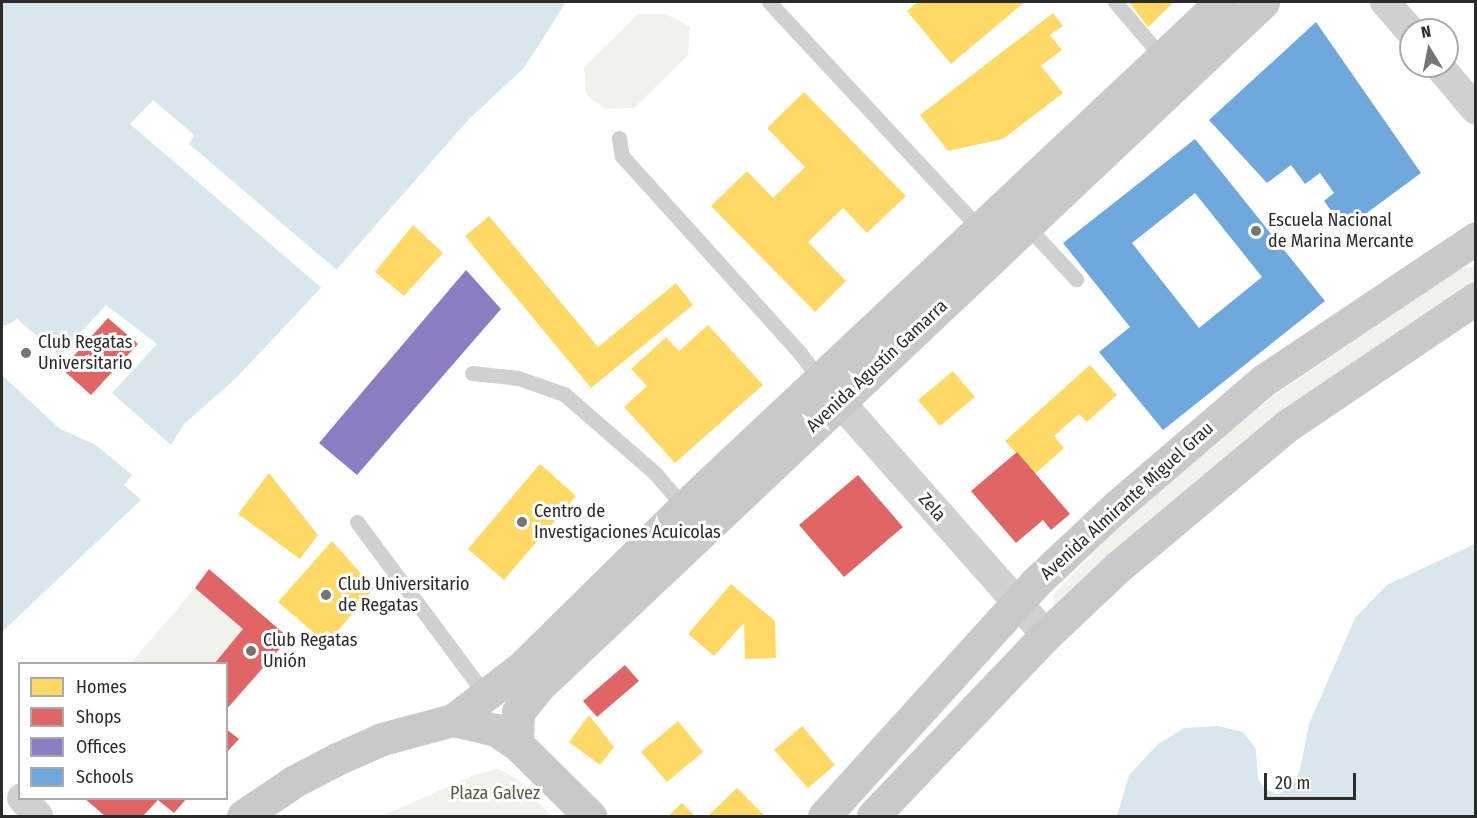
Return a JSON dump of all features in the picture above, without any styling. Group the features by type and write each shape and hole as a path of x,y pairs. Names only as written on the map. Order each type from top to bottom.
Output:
{"main road":[{"name":"Avenida Agustín Gamarra","path":"517,744 518,712 527,698 830,390 980,229 1221,2"},
{"name":"Avenida Agustín Gamarra","path":"453,720 487,697 684,507 830,390 1026,225 1263,2"},
{"name":"Avenida Almirante Miguel Grau","path":"824,816 1015,604 1118,505 1264,380 1476,238"},
{"path":"873,816 1046,635 1126,560 1288,424 1476,298"},
{"path":"243,816 293,782 337,759 382,739 453,720 496,730 517,744 590,816"}],"street":[{"path":"1385,2 1399,18"},
{"path":"1449,78 1476,110"},
{"name":"Zela","path":"830,390 1015,604 1046,635"},
{"path":"2,795 18,798"},
{"path":"23,800 38,816"}],"lane":[{"path":"769,2 980,229"},
{"path":"1115,2 1162,57"},
{"path":"619,138 622,156 800,353 830,390"},
{"path":"1026,225 1076,279"},
{"path":"472,373 518,378 564,394 655,473 684,507"},
{"path":"357,522 487,697"}],"green space":[{"path":"638,14 666,14 690,27 688,55 634,108 605,109 586,94 584,67"},
{"path":"1474,266 1475,283 1056,610 1053,595 1126,520 1273,396 1461,268"},
{"path":"195,588 243,629 215,662 132,662"},
{"name":"Plaza Galvez","path":"499,769 518,780 551,816 382,816 477,774"}],"shaded area":[{"path":"2,2 566,2 524,68 469,119 316,293 236,378 184,424 171,445 112,393 157,344 106,305 60,355 17,319 5,326 2,323"},
{"path":"2,375 60,429 96,445 132,475 124,485 141,500 2,632"},
{"path":"1475,544 1475,816 1117,816 1129,775 1158,744 1184,728 1219,726 1243,732 1256,749 1258,779 1264,788 1277,794 1292,788 1300,769 1309,724 1355,618 1387,585"}],"pier":[{"path":"153,100 194,135 189,144 338,271 323,289 130,124"}],"building: Homes":[{"path":"918,2 1025,2 951,64 907,11"},
{"path":"1129,2 1174,2 1148,27"},
{"path":"1053,13 1063,26 1050,35 1062,50 1041,66 1063,93 1003,139 948,151 920,115"},
{"path":"804,92 906,196 867,233 843,208 808,242 846,281 815,312 711,206 747,171 773,198 805,167 767,128"},
{"path":"489,216 598,347 676,283 693,305 591,388 465,236"},
{"path":"413,225 443,253 404,296 375,272"},
{"path":"708,325 763,385 675,463 624,407 647,386 631,369 666,337 679,351"},
{"path":"1090,365 1117,395 1087,422 1079,414 1054,436 1064,448 1035,474 1005,441"},
{"path":"953,371 975,397 940,426 918,400"},
{"name":"Centro de Investigaciones Acuicolas","path":"540,464 576,496 504,580 468,549"},
{"path":"269,473 318,535 300,559 238,514"},
{"name":"Club Universitario de Regatas","path":"332,541 374,588 327,644 278,602"},
{"path":"731,584 775,621 776,658 745,659 744,623 714,656 688,634"},
{"path":"589,715 614,747 600,765 569,742"},
{"path":"678,721 703,752 667,782 641,752"},
{"path":"802,726 835,765 808,788 774,750"},
{"path":"737,788 765,816 708,816"},
{"path":"682,803 695,816 668,816"}],"building: Shops":[{"path":"108,318 138,344 91,395 62,369"},
{"path":"1017,452 1070,514 1051,530 1043,520 1016,543 971,491"},
{"path":"858,475 903,527 844,577 799,525"},
{"name":"Club Regatas Unión","path":"209,569 289,638 228,708 228,662 216,662 243,629 195,588"},
{"path":"625,665 639,681 597,717 583,701"},
{"path":"228,731 239,739 228,751"},
{"path":"86,800 158,800 143,816 105,816"},
{"path":"158,800 185,800 174,813"}],"building: Offices":[{"path":"466,270 501,309 357,475 319,443"}],"building: Schools":[{"path":"1316,22 1421,173 1345,229 1324,201 1334,193 1320,173 1305,184 1291,165 1267,183 1209,120"},
{"path":"1195,139 1325,301 1163,430 1099,352 1130,327 1063,243","holes":["1195,193 1262,277 1199,328 1132,243"]}],"place":[{"name":"Escuela Nacional de Marina Mercante","path":"1256,231"},
{"name":"Club Regatas Universitario","path":"26,353"},
{"name":"Centro de Investigaciones Acuicolas","path":"522,522"},
{"name":"Club Universitario de Regatas","path":"326,595"},
{"name":"Club Regatas Unión","path":"251,651"}]}
